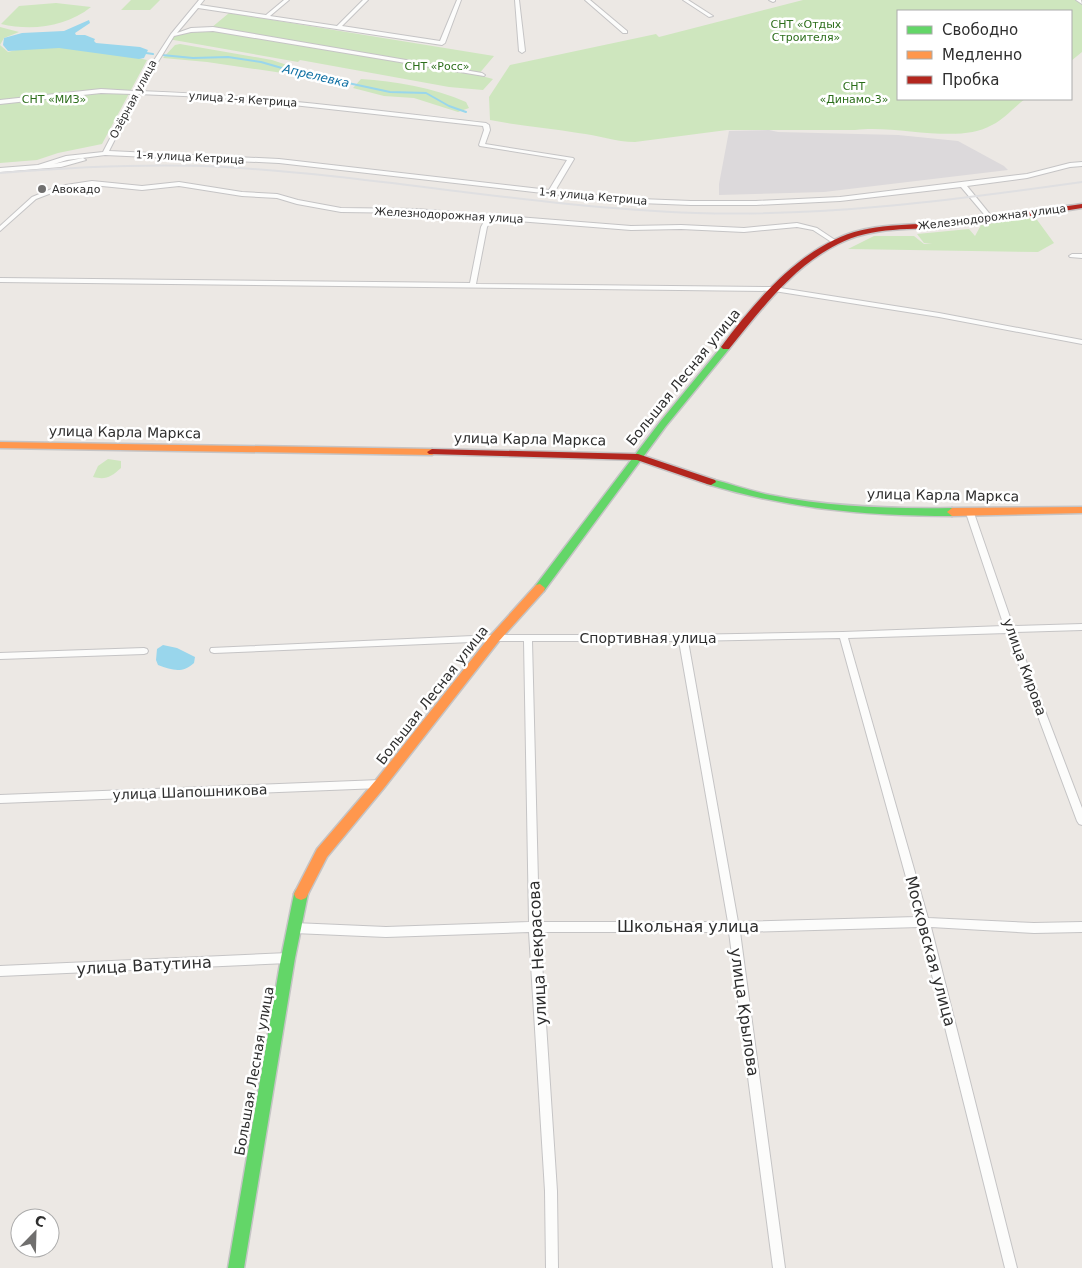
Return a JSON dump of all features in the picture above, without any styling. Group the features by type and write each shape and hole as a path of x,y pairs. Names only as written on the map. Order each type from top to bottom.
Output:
{"street":[{"name":"Озёрная улица","path":"105,153 134,94 160,52 202,0"},
{"path":"268,16 287,0"},
{"path":"338,27 366,0"},
{"path":"196,6 442,44 459,0"},
{"path":"517,0 522,51"},
{"path":"587,0 625,32"},
{"path":"685,0 711,16"},
{"path":"1078,0 1082,3"},
{"path":"175,35 196,30 213,29 482,75"},
{"name":"улица 2-я Кетрица","path":"0,102 101,91 134,94 206,95 486,124 487,130 482,145 571,160 551,192"},
{"name":"1-я улица Кетрица","path":"0,170 73,163 105,153 279,161 640,201 756,203 840,199 963,185 1027,176 1070,164 1082,164"},
{"name":"Железнодорожная улица","path":"0,229 34,198 61,187 92,183 142,188 179,184 242,194 277,196 329,209 416,211 631,228 681,227 744,230 797,225 840,240 861,231 881,228 932,226 1082,206"},
{"path":"963,185 990,218"},
{"path":"473,284 484,227 489,218"},
{"name":"Большая Лесная улица","path":"236,1268 288,958 301,894 322,853 380,784 495,638 548,579 638,457 774,289 805,261 840,240"},
{"path":"1072,256 1082,256"},
{"path":"0,280 774,289 939,315 1082,342"},
{"name":"улица Карла Маркса","path":"0,445 638,457 740,492 773,500 922,513 1082,510"},
{"name":"улица Кирова","path":"970,512 1010,630 1082,821"},
{"name":"Спортивная улица","path":"214,650 495,638 683,638 1082,627"},
{"name":"Московская улица","path":"843,635 924,922 1011,1268"},
{"name":"улица Некрасова","path":"528,638 534,927 551,1191 552,1268"},
{"name":"улица Крылова","path":"683,638 734,927 780,1268"},
{"path":"0,656 144,651"},
{"name":"улица Шапошникова","path":"0,800 380,784"},
{"name":"Школьная улица","path":"294,928 386,932 534,927 734,927 924,922 1034,928 1082,927"},
{"name":"улица Ватутина","path":"0,971 288,958"}],"shaded area":[{"path":"769,130 778,132 898,135 958,141 1008,170 824,192 719,195 719,184 729,131"}],"green space":[{"path":"131,0 160,0 150,10 121,10"},
{"path":"803,0 1082,0 1082,52 1072,60 1072,10 897,10 897,100 1024,100 1001,120 978,131 945,134 871,129 727,130 635,142 490,120 489,97 510,65 656,34 659,37"},
{"path":"56,3 91,7 71,19 48,26 25,27 1,24 19,6"},
{"name":"СНТ «Росс»","path":"229,13 494,56 478,75 493,79 483,90 449,87 300,60 298,62 168,39 189,30 211,28"},
{"path":"0,27 19,32 4,38 0,45"},
{"path":"180,44 272,60 299,69 296,75 207,62 163,58 175,45"},
{"name":"СНТ «МИЗ»","path":"0,45 8,52 25,48 60,46 95,50 147,60 102,144 58,153 37,160 0,163"},
{"path":"361,79 401,83 428,89 466,102 469,108 458,112 414,98 384,96 353,88"},
{"path":"1035,217 1054,243 1038,252 848,249 874,236 914,236 924,244 932,243 924,243 917,234 969,229 975,236 981,225"},
{"path":"108,459 121,461 121,468 108,477 93,477 98,466"}],"water":[{"path":"89,20 90,23 75,33 76,35 85,35 95,39 96,43 140,47 148,50 144,58 139,59 59,48 8,51 3,45 4,38 22,33 64,31"},
{"path":"163,645 177,648 195,657 194,663 181,670 158,665 156,660 157,649"}],"waterway":[{"path":"146,53 153,54"},
{"name":"Апрелевка","path":"162,55 193,58 228,57 261,62 306,75 341,81"},
{"name":"Апрелевка","path":"348,83 390,92 426,93 449,106 466,112"}],"railway":[{"path":"0,173 112,166 224,167 342,177 578,205 637,210 745,214 890,206 1082,182"}],"traffic: fast":[{"path":"540,588 663,424 726,347"},
{"path":"711,482 769,498 830,507 892,512 952,512"},
{"path":"236,1268 288,958 301,894"}],"traffic: slow":[{"path":"0,445 432,452"},
{"path":"952,512 1082,510"},
{"path":"301,894 322,853 380,784 495,638 540,588"}],"traffic: jam":[{"path":"726,347 789,275 818,252 847,237 882,229 969,222 1082,206"},
{"path":"432,452 638,457 711,482"}],"place":[{"name":"Авокадо","path":"42,189"}],"park label":[{"name":"СНТ «Отдых Строителя»","path":"806,30"},
{"name":"СНТ «Динамо-3»","path":"854,92"}]}
